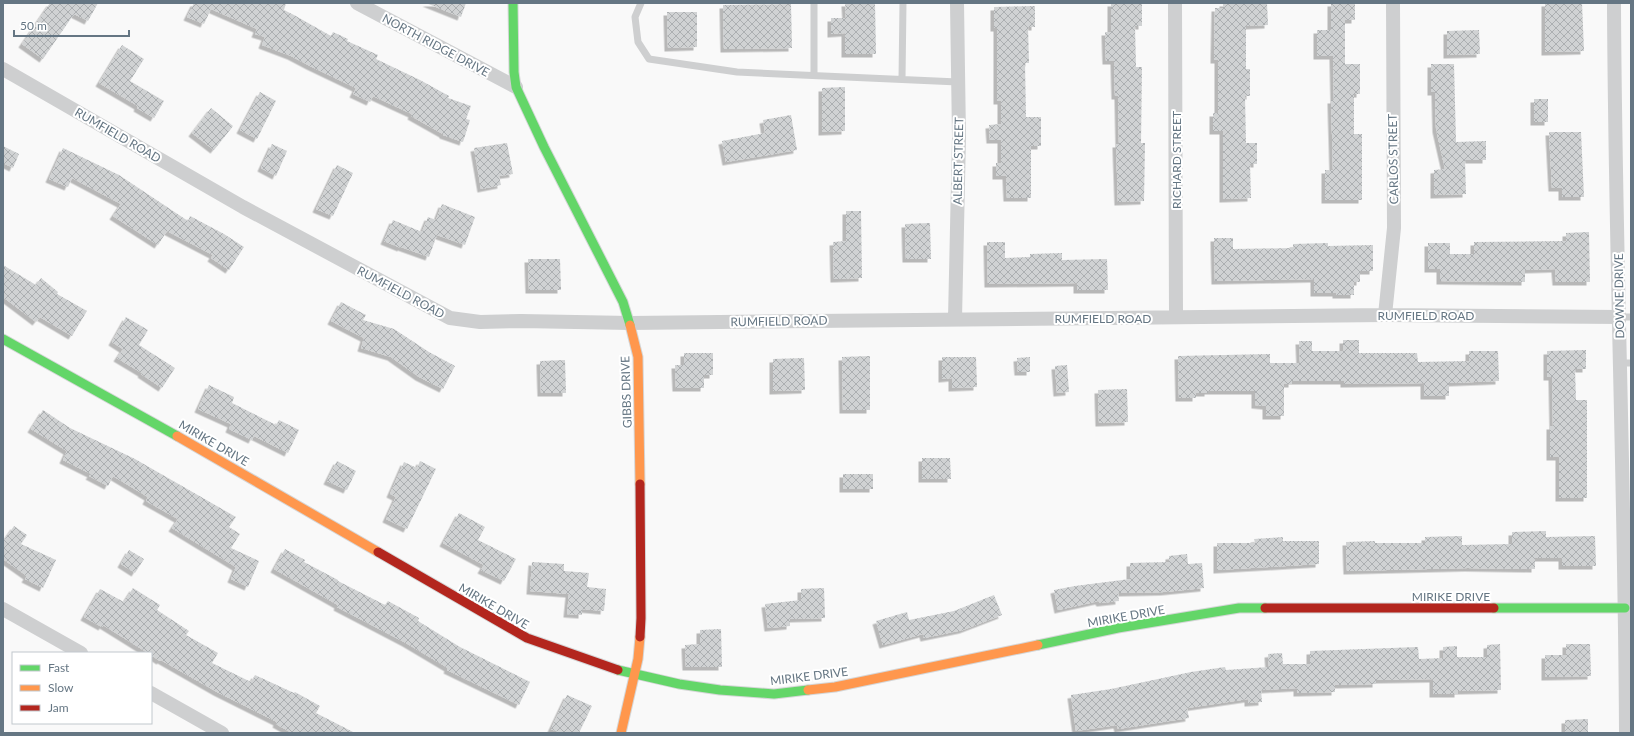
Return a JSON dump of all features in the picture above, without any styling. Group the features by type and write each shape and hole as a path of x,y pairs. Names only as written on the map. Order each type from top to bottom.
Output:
{"street":[{"name":"NORTH RIDGE DRIVE","path":"357,3 516,87"},
{"name":"GIBBS DRIVE","path":"513,3 514,72 516,87 535,128 623,302 630,323 638,357 641,618 638,659 621,733"},
{"name":"ALBERT STREET","path":"955,319 959,137 957,3"},
{"name":"RICHARD STREET","path":"1175,3 1176,317"},
{"name":"CARLOS STREET","path":"1385,315 1394,228 1392,3"},
{"name":"DOWNE DRIVE","path":"1614,3 1626,363 1621,461 1626,608 1626,733"},
{"name":"RUMFIELD ROAD","path":"3,69 243,207 450,318 480,322 521,321 630,323 1385,315 1625,317"},
{"name":"MIRIKE DRIVE","path":"3,339 165,429 527,638 613,669 679,684 720,690 774,694 835,687 1118,628 1239,608 1626,608"},
{"path":"3,609 79,652"},
{"path":"152,694 222,733"}],"lane":[{"path":"641,3 635,18 638,42 649,59 737,72 958,82"},
{"path":"814,3 814,75"},
{"path":"902,79 904,3"}],"building":[{"path":"50,3 98,3 88,21 74,14 43,59 22,44"},
{"path":"194,3 286,3 284,10 331,36 333,32 348,39 347,41 378,55 376,59 420,80 449,96 448,98 471,106 466,119 470,120 463,142 443,135 411,116 412,114 373,96 370,102 353,94 356,88 291,56 262,45 265,37 255,34 257,29 211,9 204,24 187,17"},
{"path":"426,3 466,3 461,17"},
{"path":"845,3 875,3 876,54 845,54 845,33 831,34 831,18 846,18"},
{"path":"1111,3 1142,3 1142,26 1135,26 1136,67 1142,67 1141,143 1145,143 1144,201 1118,202 1116,144 1119,144 1118,96 1115,96 1114,61 1106,61 1105,32 1111,32"},
{"path":"1223,3 1267,3 1268,25 1246,26 1246,69 1250,69 1250,96 1245,96 1246,143 1257,143 1257,164 1250,164 1251,198 1223,199 1223,131 1213,131 1213,113 1218,113 1218,60 1214,60 1215,8 1223,8"},
{"path":"1331,3 1355,3 1355,20 1345,20 1345,64 1360,64 1360,94 1354,94 1354,134 1362,134 1362,200 1325,200 1325,170 1333,170 1331,100 1334,100 1333,56 1317,56 1317,30 1331,30"},
{"path":"1545,3 1582,3 1584,51 1545,52"},
{"path":"791,4 792,48 724,49 723,5"},
{"path":"1035,6 1035,27 1028,27 1029,63 1025,63 1026,117 1041,117 1041,146 1031,146 1031,198 1007,198 1006,176 996,176 996,163 1001,163 1001,140 990,140 989,125 1001,124 1001,101 997,101 997,28 994,28 994,7"},
{"path":"667,12 697,12 697,47 668,48"},
{"path":"1479,30 1480,54 1447,55 1447,31"},
{"path":"122,45 144,59 130,81 164,101 154,118 137,108 138,106 99,83"},
{"path":"1431,64 1454,64 1456,142 1486,141 1486,160 1465,160 1466,194 1434,195 1434,170 1445,169 1436,129 1435,92 1431,92"},
{"path":"845,87 845,131 822,132 822,88"},
{"path":"260,92 276,101 257,139 240,130"},
{"path":"1534,99 1548,99 1548,122 1534,122"},
{"path":"211,108 233,126 214,150 192,133"},
{"path":"791,115 797,150 726,162 722,141 765,133 763,120"},
{"path":"1549,132 1581,132 1584,197 1562,197 1562,188 1552,188"},
{"path":"507,143 513,174 499,176 501,185 481,189 474,148"},
{"path":"272,144 287,151 276,176 261,168"},
{"path":"3,146 19,154 13,168 3,163"},
{"path":"63,148 119,175 188,221 190,216 224,234 244,247 229,270 211,258 213,255 167,231 158,245 113,216 121,204 72,178 68,187 49,179"},
{"path":"337,165 353,173 333,216 316,209"},
{"path":"442,204 475,217 465,245 437,235 429,257 384,241 393,220 422,232 428,217 436,220"},
{"path":"846,211 861,211 862,278 834,279 833,242 846,241"},
{"path":"930,223 931,259 906,259 905,224"},
{"path":"1589,232 1590,282 1556,282 1555,269 1525,270 1525,282 1440,281 1440,269 1428,269 1428,243 1450,243 1450,254 1474,254 1474,242 1566,241 1566,233"},
{"path":"1214,238 1233,238 1233,249 1293,248 1293,244 1328,243 1328,246 1373,245 1373,271 1360,271 1360,282 1354,282 1354,295 1314,293 1314,279 1215,281"},
{"path":"987,242 1005,242 1005,258 1030,257 1030,254 1062,253 1062,260 1107,259 1108,290 1077,290 1077,283 988,284"},
{"path":"528,259 560,259 561,290 529,290"},
{"path":"3,265 36,285 41,278 58,292 57,294 87,311 72,336 40,317 36,322 3,297"},
{"path":"341,302 366,315 363,320 394,329 429,352 455,366 443,389 419,377 391,357 361,348 364,338 331,321"},
{"path":"126,317 148,330 139,345 175,368 162,388 141,374 142,373 117,358 123,349 112,342"},
{"path":"1343,340 1359,340 1359,353 1417,353 1418,362 1469,361 1469,351 1498,351 1499,381 1449,383 1449,396 1424,396 1424,383 1344,384 1344,381 1292,381 1292,384 1284,384 1284,416 1266,416 1266,406 1255,405 1255,391 1208,391 1208,393 1196,393 1196,398 1179,398 1178,356 1270,354 1270,363 1300,363 1299,341 1312,341 1312,351 1343,351"},
{"path":"1586,350 1586,369 1575,369 1576,400 1587,400 1587,498 1559,498 1559,457 1550,457 1550,426 1553,426 1552,377 1547,377 1547,351"},
{"path":"684,353 713,353 713,375 704,375 704,388 676,388 675,365 684,365"},
{"path":"870,356 870,410 843,410 842,357"},
{"path":"942,357 976,357 977,387 952,388 952,378 942,379"},
{"path":"1030,357 1030,372 1018,372 1017,358"},
{"path":"804,358 805,390 773,391 773,359"},
{"path":"565,360 566,393 541,393 540,361"},
{"path":"1067,365 1069,392 1057,393 1055,366"},
{"path":"209,385 234,397 232,403 276,425 279,420 299,430 288,453 254,436 252,440 229,429 231,424 198,409"},
{"path":"1127,389 1128,422 1099,423 1098,390"},
{"path":"43,410 70,428 135,459 236,517 229,527 240,534 231,548 259,561 248,587 231,579 236,567 172,528 178,519 146,501 148,497 113,476 108,486 89,476 91,474 63,460 67,451 31,429"},
{"path":"922,458 950,458 951,479 922,479"},
{"path":"337,461 356,471 347,490 327,481"},
{"path":"420,461 436,469 407,529 386,519 396,497 390,494 404,462 417,468"},
{"path":"843,474 873,474 873,489 843,489"},
{"path":"459,513 485,527 478,540 516,559 504,581 481,570 484,565 443,543"},
{"path":"14,526 27,535 21,544 56,560 43,588 25,579 27,576 3,559 3,542"},
{"path":"1546,531 1546,537 1595,536 1596,566 1562,566 1562,558 1535,558 1535,569 1468,568 1347,571 1346,542 1375,541 1375,543 1425,543 1425,537 1462,536 1462,545 1512,544 1512,532"},
{"path":"1283,537 1283,541 1319,541 1319,564 1217,570 1217,543 1255,543 1254,539"},
{"path":"285,549 305,560 304,562 385,605 388,601 419,618 418,621 460,647 530,682 519,705 447,670 448,668 406,643 337,607 338,605 274,569"},
{"path":"129,550 144,559 135,573 121,564"},
{"path":"1187,554 1188,564 1202,563 1204,588 1164,592 1118,593 1119,601 1100,603 1099,601 1058,610 1054,590 1130,579 1130,563 1169,562 1169,556"},
{"path":"532,562 564,564 564,571 589,573 587,587 606,589 604,611 582,609 582,615 567,614 569,594 530,591"},
{"path":"133,588 160,605 157,610 189,631 186,635 218,653 212,663 251,682 255,675 294,693 295,692 320,706 316,713 355,733 292,733 276,724 277,722 217,692 161,660 160,661 152,656 152,652 146,652 103,625 102,627 84,617 100,589 124,602"},
{"path":"824,588 825,618 790,619 790,626 768,628 765,604 801,600 801,589"},
{"path":"994,595 1002,615 963,630 924,638 923,634 883,645 876,621 907,612 909,620 954,611"},
{"path":"721,629 722,667 686,667 685,645 700,644 700,630"},
{"path":"1500,644 1501,690 1458,691 1458,694 1433,694 1433,679 1376,680 1376,684 1335,685 1335,692 1297,693 1297,688 1261,690 1262,702 1248,703 1248,699 1187,708 1189,718 1118,729 1117,725 1076,731 1071,695 1111,689 1191,672 1225,667 1226,670 1269,667 1268,654 1282,653 1283,664 1310,664 1310,651 1418,647 1419,659 1443,658 1443,647 1457,646 1457,657 1487,657 1487,645"},
{"path":"1566,644 1590,644 1591,676 1545,677 1545,655 1566,655"},
{"path":"567,695 592,706 579,733 561,733 551,729"},
{"path":"1588,719 1588,733 1565,733 1565,720"}],"traffic: fast":[{"path":"513,3 514,72 516,87 544,147 623,302 630,325"},
{"path":"3,339 177,436"},
{"path":"1038,645 1118,628 1239,608 1265,608"},
{"path":"1494,608 1625,608"},
{"path":"618,670 679,684 720,690 774,694 808,690"}],"traffic: slow":[{"path":"630,325 638,357 640,484"},
{"path":"177,436 378,552"},
{"path":"621,733 638,659 640,637"},
{"path":"808,690 835,687 1038,645"}],"traffic: jam":[{"path":"640,484 640,637"},
{"path":"378,552 527,638 618,670"},
{"path":"1265,608 1494,608"}]}
